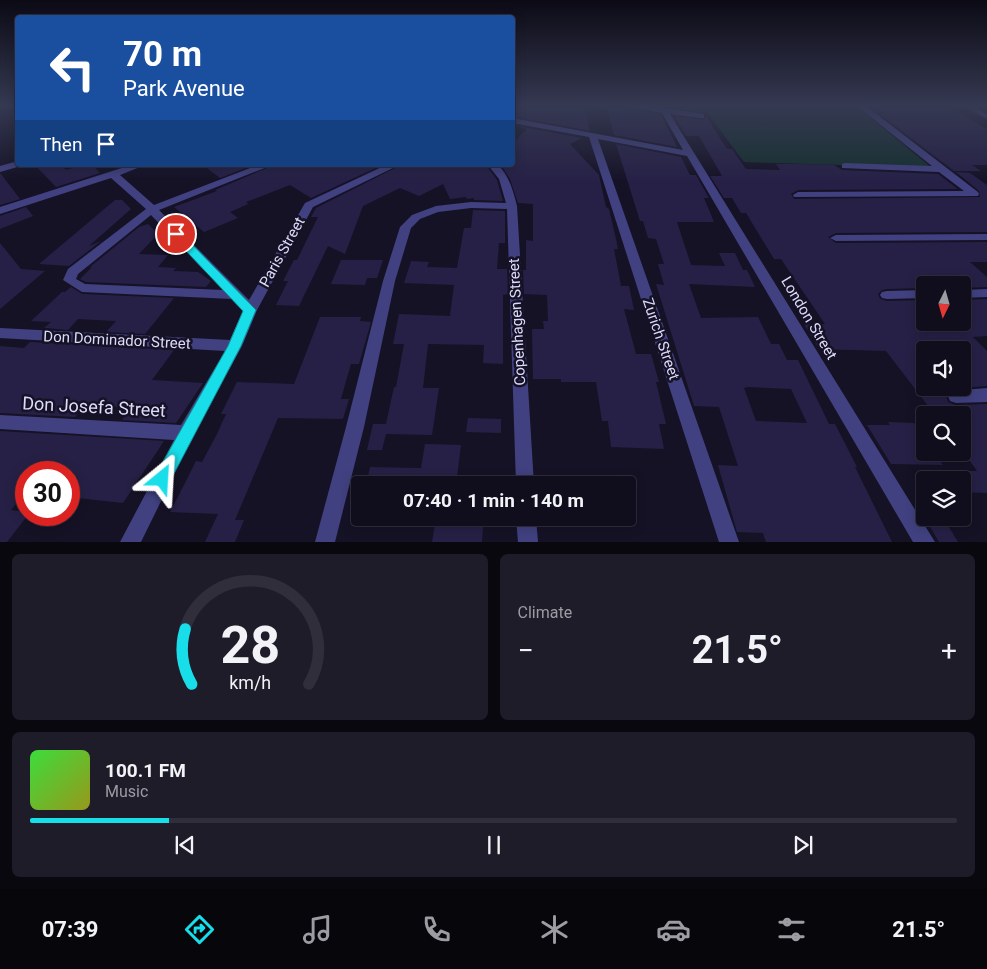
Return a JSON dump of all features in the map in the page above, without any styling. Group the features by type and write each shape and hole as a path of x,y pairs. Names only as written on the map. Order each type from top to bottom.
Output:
{"street":[{"path":"569,131 692,154"},
{"name":"London Street","path":"675,131 692,154 925,542"},
{"path":"798,195 974,194 894,131"},
{"name":"Zurich Street","path":"593,136 729,542"},
{"path":"0,169 15,165"},
{"path":"845,166 943,169"},
{"path":"0,211 134,167"},
{"path":"237,295 82,288 69,280 72,272 152,210 262,167"},
{"name":"Paris Street","path":"130,542 186,432 235,346 250,310 309,205 390,167"},
{"name":"Copenhagen Street","path":"495,167 501,172 507,185 512,206 525,476"},
{"path":"113,174 152,210 250,310"},
{"path":"325,542 355,427 389,281 406,227 416,217 436,209 470,205 512,206"},
{"path":"974,237 987,248"},
{"path":"836,238 987,237"},
{"path":"971,294 987,293"},
{"path":"887,295 916,294"},
{"name":"Don Dominador Street","path":"0,333 235,346"},
{"path":"971,396 987,395"},
{"name":"Don Josefa Street","path":"0,422 186,432"},
{"path":"527,526 528,542"}],"green space":[{"path":"721,131 887,131 932,168 744,162"}],"building":[{"path":"525,131 546,131 582,138 570,144 599,175 618,249 614,249 621,286 629,286 634,310 624,309 636,354 651,354 659,382 656,382 666,424 659,424 664,449 611,447 608,421 602,421 596,382 561,382 561,379 533,379 532,329 544,329 543,321 548,321 547,295 524,294 523,270 526,270 526,240 533,241 533,204 518,203 510,179 502,167 515,167 515,140"},
{"path":"613,131 669,131 677,147 614,135"},
{"path":"683,131 716,131 727,149 732,149 746,169 780,170 776,164 803,164 834,165 842,170 938,174 958,189 798,190 791,194 794,199 980,197 979,191 956,172 970,173 987,185 987,232 836,233 828,237 836,243 987,242 987,262 970,262 987,277 987,287 971,288 971,276 916,276 916,288 887,289 882,290 878,294 880,299 887,301 916,300 916,331 971,331 971,300 987,299 987,336 973,337 987,351 987,386 971,387 971,341 916,341 916,390 886,351 819,349 804,324 825,324 781,259 774,259 746,213 741,213 732,198 724,198 710,176 722,176 699,136 686,136"},
{"path":"902,131 987,131 987,165 972,165 981,171 954,171"},
{"path":"616,144 681,157 690,175 696,175 709,198 704,198 714,222 677,222 691,265 725,266 719,253 735,253 743,270 747,270 755,287 689,284 701,318 758,317 771,344 779,344 787,360 798,360 829,424 835,424 892,542 766,542 763,533 737,532 718,465 738,466 719,407 694,406 656,284 664,285 658,264 664,264 656,239 648,238 643,221 640,221","holes":["744,388 791,389 807,423 756,421"]},
{"path":"37,167 62,167 66,170 76,167 95,167 100,173 56,187"},
{"path":"206,167 248,167 220,178"},
{"path":"269,167 378,167 311,198 290,185 246,202 248,204 230,212 238,218 204,232 174,207 217,191 215,190"},
{"path":"397,167 487,167 497,180 503,201 474,200 474,198 467,199 466,197 450,199 443,184 419,196 400,188 363,206 345,254 328,246 299,306 276,305 288,281 283,281 294,260 297,260 318,217 311,217 316,208"},
{"path":"1,174 20,199 0,205"},
{"path":"115,200 122,200 131,209 89,246 101,241 69,266 39,264"},
{"path":"26,207 33,216 0,229 0,216"},
{"path":"473,210 505,211 505,243 499,243 497,269 507,269 508,294 503,295 503,364 483,363 484,345 428,344 423,388 439,388 432,435 386,434 382,450 367,450 373,424 386,424 394,387 396,387 404,344 393,344 399,314 450,316 454,285 404,283 411,261 429,262 427,267 457,268 464,228 471,228"},
{"path":"148,224 158,234 139,254 168,255 158,267 176,268 173,271 198,272 211,281 206,287 86,282 80,279 92,267 90,267 139,227"},
{"path":"0,243 21,269 45,271 0,309"},
{"path":"341,260 383,260 377,278 367,278 365,285 331,284"},
{"path":"71,287 82,294 174,298 145,334 106,332 116,321 78,319 68,330 44,328 51,322 31,321 62,292"},
{"path":"320,317 361,317 360,321 371,322 359,364 351,364 346,381 341,399 349,399 343,419 278,418 235,520 244,520 235,542 205,542 218,514 170,512 196,461 202,462 217,434 226,414 221,414 237,382 294,384"},
{"path":"30,342 174,350 152,380 203,383 176,423 122,420 131,408 85,404 75,417 0,413 0,346 24,348"},
{"path":"920,396 946,396 948,402 955,405 987,404 987,493 971,492 971,471 977,471 970,461 971,406 928,406"},
{"path":"468,418 501,419 501,433 466,432"},
{"path":"888,422 914,423 916,426 916,461 940,461 943,465 891,464 867,425 890,425"},
{"path":"0,431 164,441 123,503 80,498 80,461 15,461 15,505 11,510 15,511 15,526 19,526 7,542 0,542"},
{"path":"425,444 461,445 457,476 368,476 370,467 421,468"},
{"path":"435,526 483,527 482,542 432,542"},
{"path":"930,526 948,526 958,542 939,542"}],"route":[{"path":"162,479 186,432 235,346 250,310 176,234"}]}
